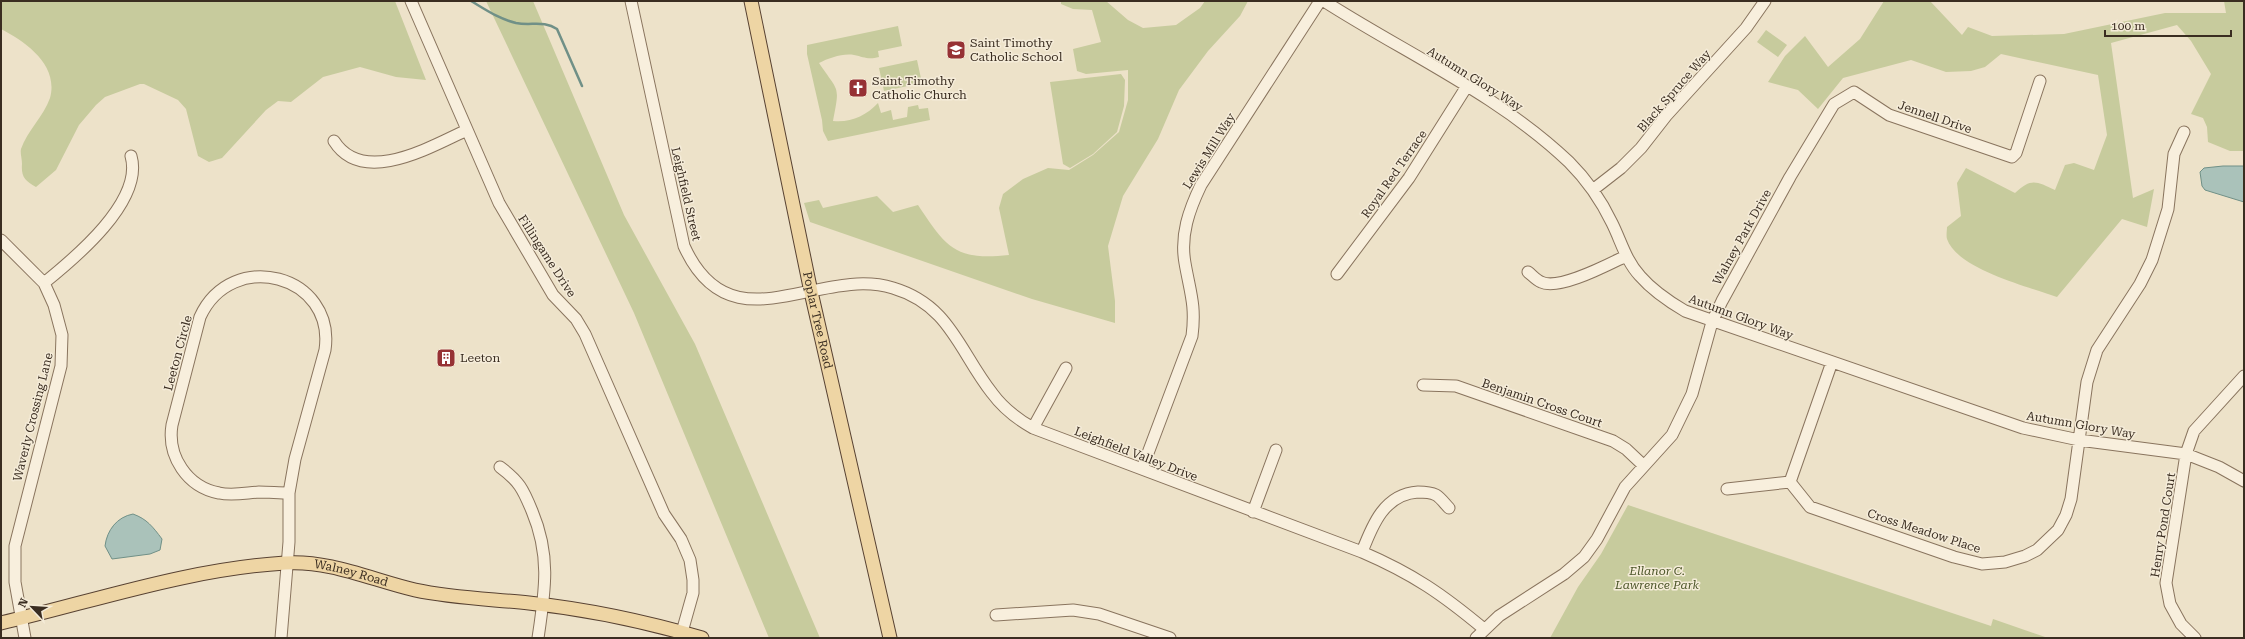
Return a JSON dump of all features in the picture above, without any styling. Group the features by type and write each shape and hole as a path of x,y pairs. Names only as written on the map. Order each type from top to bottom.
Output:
{"main road":[{"name":"Poplar Tree Road","path":"751,1 811,292 890,638"},
{"name":"Walney Road","path":"1,623 161,582 246,566 287,563 331,567 421,591 544,605 682,632 702,638"}],"street":[{"name":"Fillingame Drive","path":"411,1 509,223 553,295 576,319 585,334 664,514 687,550 692,569 693,593 682,632"},
{"name":"Leighfield Street","path":"631,1 678,220 684,246 689,258 699,271 712,283 725,292 741,298 770,300 811,292"},
{"name":"Lewis Mill Way","path":"1142,469 1192,336 1195,314 1185,261 1184,237 1188,212 1201,185 1320,1"},
{"name":"Autumn Glory Way","path":"1324,1 1366,28 1467,86 1507,112 1568,162 1594,189 1612,223 1626,256 1639,276 1654,291 1685,312 2023,428 2079,440 2186,454 2219,467 2244,481"},
{"name":"Black Spruce Way","path":"1594,189 1621,168 1642,148 1666,116 1746,28 1765,1"},
{"name":"Jennell Drive","path":"1854,92 1889,115 2012,157 2016,153 2040,81"},
{"name":"Royal Red Terrace","path":"1337,274 1409,178 1467,86"},
{"name":"Walney Park Drive","path":"1476,638 1503,613 1564,574 1584,556 1597,539 1625,487 1643,465 1672,435 1684,415 1692,394 1712,322 1772,209 1834,104 1854,92"},
{"path":"334,141 339,148 353,158 366,161 387,162 405,158 467,130"},
{"name":"Cross Meadow Place","path":"1790,482 1810,507 1954,557 1982,564 2005,562 2025,556 2037,550 2058,530 2066,515 2071,499 2087,382 2092,364 2107,333 2134,294 2152,260 2168,209 2174,154 2184,132"},
{"path":"44,283 80,253 108,220 132,180 134,168 131,156"},
{"name":"Waverly Crossing Lane","path":"1,240 44,283 59,320 62,350 61,366 16,546 15,582 20,618 26,638"},
{"path":"1528,272 1542,283 1556,283 1587,275 1626,256"},
{"name":"Leeton Circle","path":"281,638 287,563 289,493 295,459 325,350 325,328 321,315 312,300 295,286 271,278 249,277 238,280 221,288 205,306 200,317 172,425 172,447 176,460 186,475 209,490 228,494 289,493"},
{"name":"Leighfield Valley Drive","path":"811,292 841,285 867,283 892,288 922,301 947,324 978,374 999,402 1011,413 1033,428 1362,552 1397,567 1427,584 1484,629"},
{"path":"1727,489 1790,482 1832,362"},
{"path":"1033,428 1066,368"},
{"path":"2186,454 2194,431 2244,376"},
{"name":"Benjamin Cross Court","path":"1423,385 1456,386 1613,441 1626,449 1643,465"},
{"path":"1253,512 1276,450"},
{"name":"Henry Pond Court","path":"2186,454 2166,583 2170,604 2181,624 2195,638"},
{"path":"500,467 521,484 539,527 545,556 544,605 538,638"},
{"path":"1362,552 1377,517 1397,499 1414,492 1428,492 1436,495 1449,508"},
{"path":"996,615 1073,610 1099,614 1138,633 1170,638"}],"green space":[{"path":"1,1 395,1 426,80 396,77 360,67 323,77 291,102 278,101 266,110 222,158 209,162 198,156 186,109 178,100 144,84 140,84 105,97 96,105 79,125 56,170 36,187 24,178 22,172 21,149 27,136 44,111 50,98 52,86 50,75 45,65 30,48 11,34 1,29"},
{"path":"486,1 533,1 624,215 695,344 820,638 769,638 634,313"},
{"path":"1061,1 1106,1 1128,20 1143,28 1176,25 1200,8 1205,1 1248,1 1240,16 1208,51 1179,90 1158,139 1123,196 1108,246 1115,301 1115,323 1032,299 810,222 804,203 819,200 823,208 877,196 893,212 918,205 936,231 945,241 964,253 976,256 1009,255 999,208 1003,194 1023,179 1048,168 1069,170 1093,155 1119,132 1128,100 1128,70 1086,74 1077,71 1073,49 1101,42 1092,10 1073,9 1061,4"},
{"path":"1884,1 1930,1 1962,35 1968,27 1992,36 2064,34 2165,13 2226,13 2224,1 2244,1 2244,151 2230,151 2208,142 2207,127 2203,118 2191,114 2211,74 2191,41 2177,25 2111,43 2133,198 2154,189 2147,227 2122,219 2057,297 1995,276 1964,259 1953,250 1947,239 1947,227 1961,216 1957,183 1966,168 2015,193 2025,185 2034,182 2055,190 2065,165 2074,163 2094,170 2107,135 2098,75 2001,54 1985,67 1971,71 1946,72 1911,60 1843,78 1818,109 1798,90 1768,82 1785,56 1805,36 1828,67 1860,39"},
{"path":"898,26 902,46 878,51 879,57 869,58 854,55 841,55 819,63 836,89 837,101 833,121 846,121 857,118 868,112 878,103 881,113 891,110 893,120 907,117 908,107 918,105 919,109 928,108 930,120 828,141 823,131 822,120 807,54 807,45"},
{"path":"1766,30 1787,45 1778,57 1757,42"},
{"path":"917,60 922,83 884,91 879,68"},
{"path":"1121,74 1125,80 1124,106 1117,132 1093,154 1070,168 1063,164 1050,82"},
{"name":"Ellanor C. Lawrence Park","path":"1628,505 1991,626 1993,619 2048,638 1550,638 1578,587 1601,554"}],"water":[{"path":"2244,166 2244,202 2205,190 2202,186 2200,172 2204,168"},
{"path":"133,514 142,518 149,524 162,539 160,550 150,554 112,559 105,546 108,535 118,521"}],"waterway":[{"path":"471,1 493,14 516,23 547,25 557,29 582,86"}],"place":[{"name":"Saint Timothy Catholic School","path":"956,50"},
{"name":"Saint Timothy Catholic Church","path":"858,88"},
{"name":"Leeton","path":"446,358"}]}
